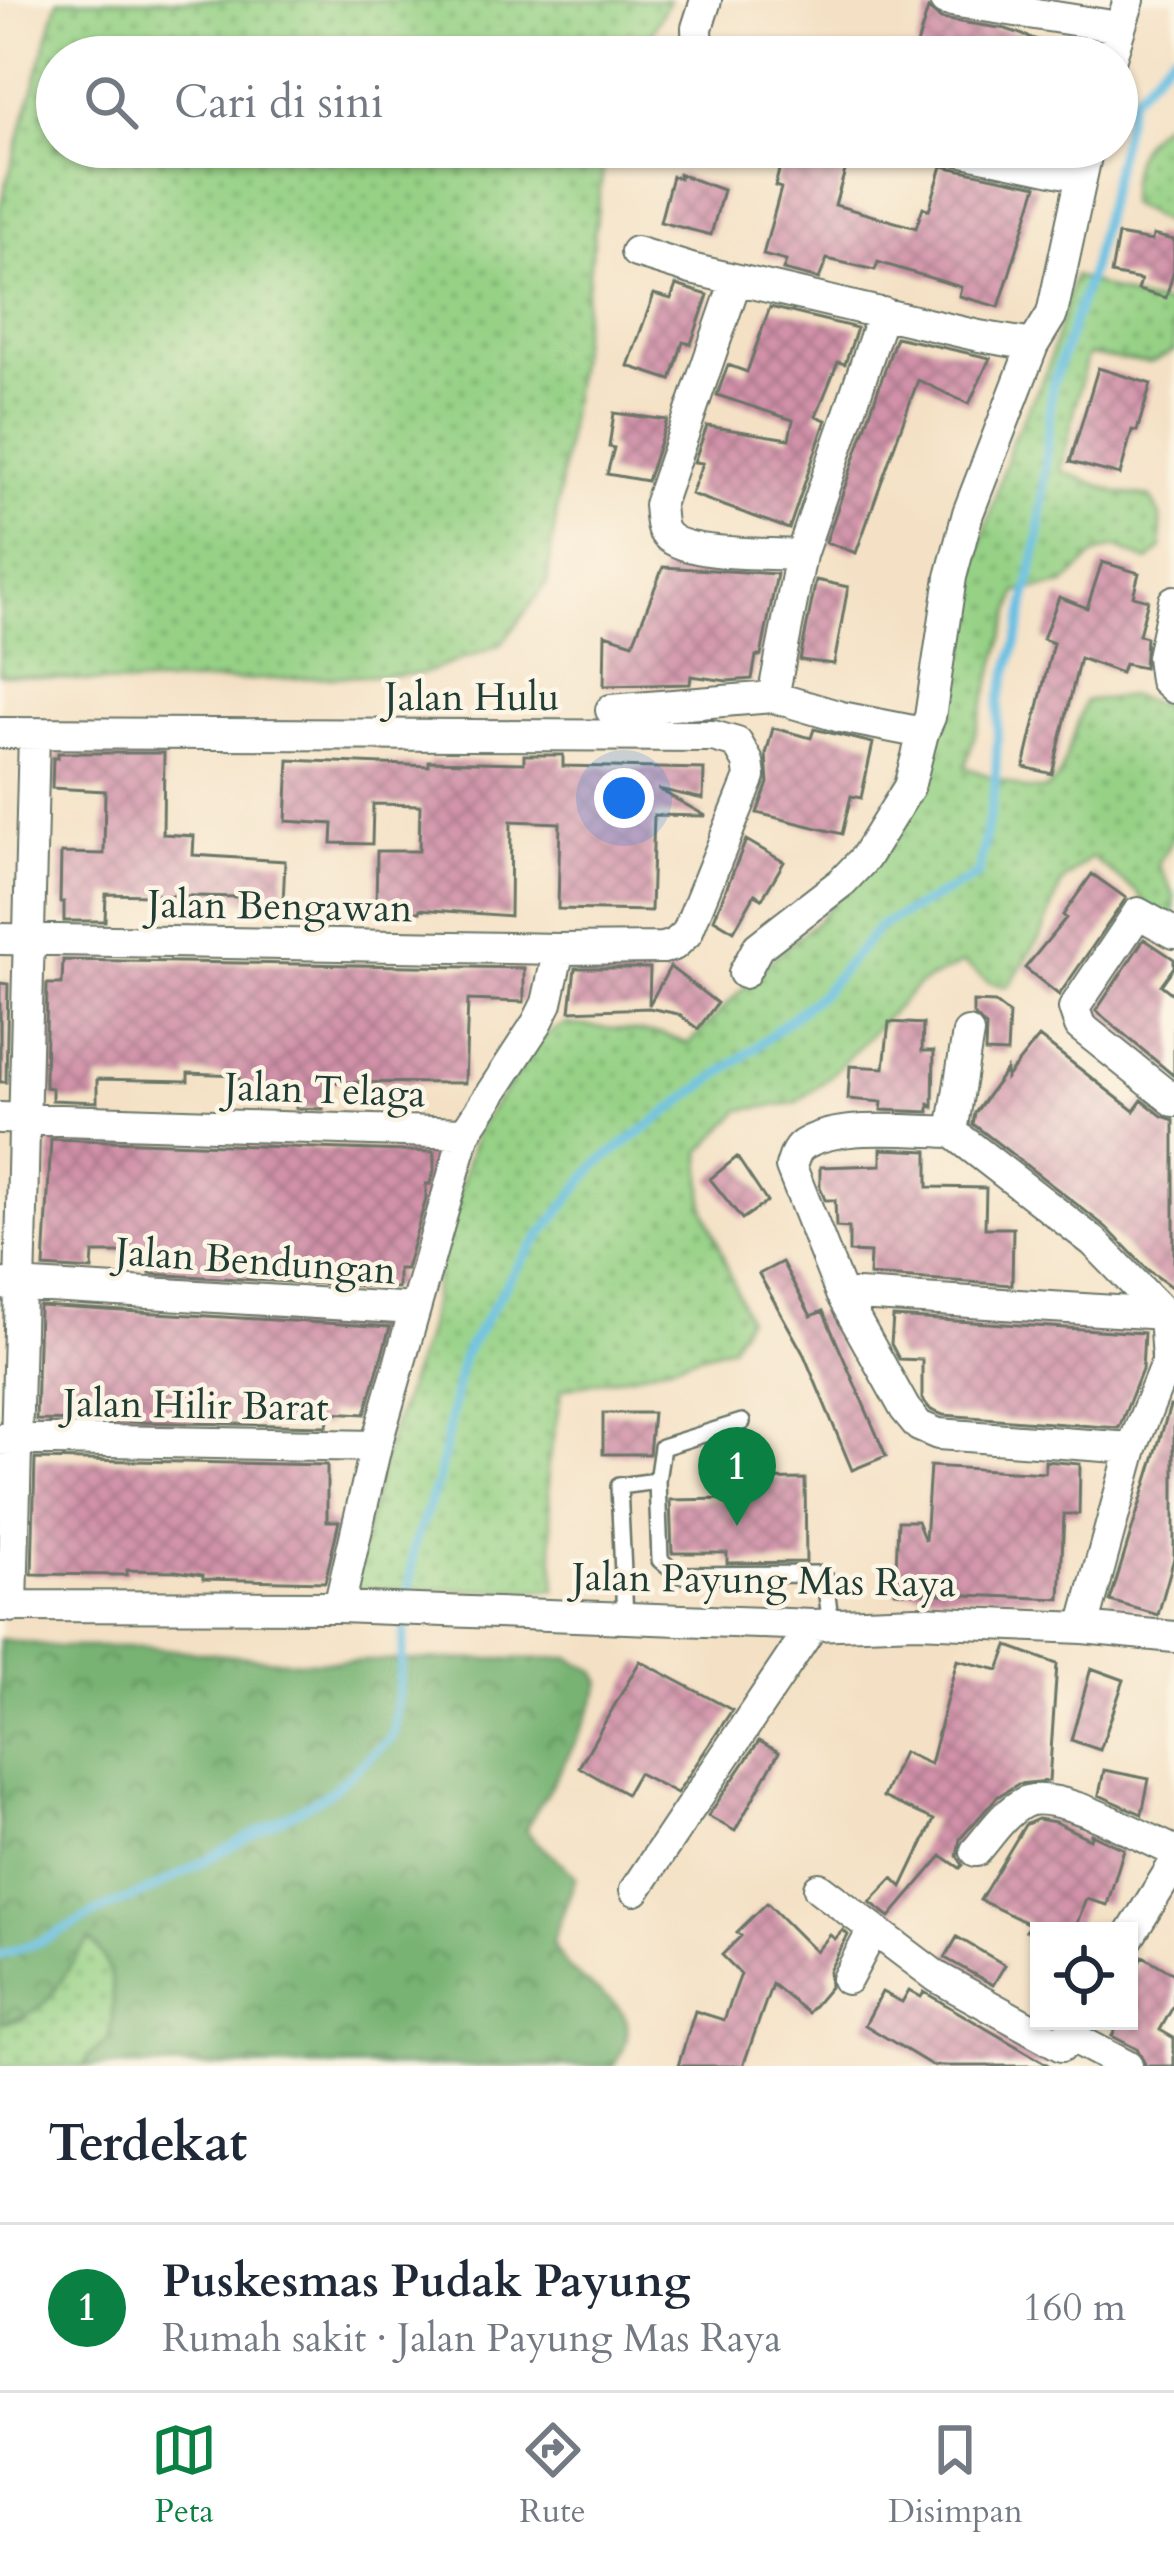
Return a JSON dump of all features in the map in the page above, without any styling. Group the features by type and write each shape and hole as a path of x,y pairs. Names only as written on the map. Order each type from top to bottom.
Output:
{"street":[{"path":"697,36 706,0"},
{"path":"945,0 1120,28"},
{"path":"745,973 758,947 842,882 865,858 908,788 931,716 951,577 968,513 1033,345 1052,314 1084,168"},
{"path":"636,252 736,280 1033,345"},
{"path":"736,280 659,505 662,531 674,543 711,550 801,555"},
{"path":"773,697 801,555 883,313"},
{"path":"1174,601 1162,657 1165,680 1174,688"},
{"path":"611,710 773,697 923,733"},
{"name":"Jalan Hulu","path":"0,733 712,736 737,743 751,777 687,933"},
{"path":"6,1606 15,940 34,734"},
{"path":"1174,934 1138,913 1074,1008 1080,1025 1174,1102"},
{"name":"Jalan Bengawan","path":"15,940 663,948 687,933"},
{"path":"465,1133 537,1023 547,1003 560,949"},
{"path":"952,1132 968,1033"},
{"name":"Jalan Telaga","path":"12,1119 465,1133 415,1309"},
{"path":"1083,1628 1132,1448 1167,1361 1164,1314 1094,1242 952,1132 839,1133 805,1143 796,1151 791,1167 841,1294 919,1426 938,1434 1132,1448"},
{"name":"Jalan Bendungan","path":"11,1284 415,1309 376,1446 346,1607"},
{"path":"841,1294 1164,1314"},
{"name":"Jalan Hilir Barat","path":"8,1440 376,1446"},
{"name":"Jalan Payung Mas Raya","path":"6,1606 346,1607 822,1625 916,1621 1174,1637"},
{"path":"635,1890 822,1625"},
{"path":"976,1851 1027,1799 1054,1798 1174,1851"},
{"path":"1138,1922 1174,1864"},
{"path":"819,1888 937,1976 1064,2042 1127,2066"},
{"path":"847,1979 873,1930"}],"lane":[{"path":"742,1422 662,1447 657,1481 660,1560 678,1575 824,1574 822,1625"},
{"path":"625,1617 619,1486 657,1481"}],"green space":[{"path":"58,0 669,0 650,36 48,36"},
{"path":"36,79 36,168 603,168 547,583 501,645 422,674 128,684 0,674 0,207"},
{"path":"1167,120 1174,121 1174,228 1129,203 1133,168 1138,168 1138,153"},
{"path":"1074,276 1139,300 1174,305 1174,351 1150,363 1087,355 1061,471 1119,493 1150,497 1160,515 1162,548 1148,561 1115,547 1095,554 1064,585 1017,592 965,767 1024,789 1044,790 1059,778 1085,701 1131,696 1174,709 1174,836 1158,864 1174,895 1174,940 1137,892 1091,857 1062,882 1042,934 1008,987 989,982 963,963 918,985 827,1079 796,1103 741,1110 701,1152 704,1208 747,1318 731,1346 636,1374 562,1389 547,1469 556,1590 352,1589 384,1454 428,1328 439,1260 477,1129 545,1035 566,1024 662,1034 688,1044 774,957 819,920 854,872 934,717 1013,438 1046,373"},
{"path":"0,1639 297,1662 569,1658 595,1671 601,1683 586,1721 525,1829 576,1877 552,1943 569,1968 625,2018 628,2030 614,2066 85,2066 88,2057 109,2039 112,2011 110,1974 90,1940 45,2002 19,2018 0,2022"},
{"path":"90,1939 110,1973 109,2039 88,2057 85,2066 0,2066 0,2022 23,2020"}],"building":[{"path":"928,9 941,19 1026,36 920,36"},
{"path":"780,168 846,168 835,205 916,228 923,207 929,210 941,168 1037,186 999,307 959,296 961,287 878,262 875,270 827,259 819,279 783,270 786,261 763,255 781,188 775,186"},
{"path":"679,174 723,190 711,235 660,222 672,176 679,178"},
{"path":"1118,235 1174,240 1174,270 1166,298 1138,290 1141,280 1111,274"},
{"path":"676,285 708,295 691,344 683,342 671,380 628,366 654,294 671,299"},
{"path":"770,307 857,328 845,364 838,362 816,416 826,420 789,529 691,494 703,463 694,462 707,426 789,439 793,420 717,395 728,365 747,372"},
{"path":"896,337 990,358 969,404 918,380 856,553 826,542"},
{"path":"1098,368 1151,384 1120,475 1070,462"},
{"path":"614,413 667,420 647,481 607,474 614,448 609,447"},
{"path":"1102,562 1139,573 1133,596 1148,600 1139,635 1146,637 1144,668 1124,664 1121,673 1080,658 1052,774 1024,767 1053,643 1043,639 1059,597 1087,608"},
{"path":"663,567 777,574 752,679 691,676 690,684 604,686 605,634 633,643"},
{"path":"816,580 848,587 834,664 800,660"},
{"path":"773,728 811,738 814,729 873,743 861,798 851,796 842,834 757,813 768,783 766,754"},
{"path":"58,753 164,753 163,834 194,836 193,855 285,861 283,903 238,901 238,897 106,894 105,921 64,921 61,853 104,854 105,791 52,788 53,758"},
{"path":"524,755 563,755 563,766 704,769 703,799 658,789 706,816 654,815 651,911 558,909 560,823 511,821 510,916 420,909 376,912 377,851 419,851 420,805 373,804 372,844 332,843 333,824 286,821 289,760 429,766 429,761 524,763"},
{"path":"746,840 784,862 762,899 755,894 734,931 714,919"},
{"path":"1092,874 1126,898 1059,995 1025,968 1066,918 1063,915"},
{"path":"1144,939 1174,959 1161,985 1174,995 1174,1076 1096,1011"},
{"path":"63,960 524,968 524,1002 468,1000 465,1083 324,1082 323,1109 296,1108 296,1092 239,1088 239,1075 188,1073 188,1081 97,1079 97,1102 52,1100 52,1088 45,1087 47,984 62,984"},
{"path":"670,967 717,1003 698,1029 678,1014 649,1008 570,1011 575,968 650,968 649,1005"},
{"path":"0,983 8,984 6,1082 0,1082"},
{"path":"973,1002 995,1003 1009,1014 1007,1053 985,1052 986,1027 973,1014"},
{"path":"889,1022 923,1024 922,1051 934,1051 929,1112 881,1110 882,1102 848,1099 850,1066 884,1068"},
{"path":"1039,1037 1134,1111 1142,1100 1174,1120 1174,1289 1106,1227 973,1124 975,1113 1006,1070 1006,1078"},
{"path":"51,1139 434,1152 434,1171 426,1184 406,1269 398,1269 398,1288 150,1274 150,1253 93,1253 92,1270 44,1267"},
{"path":"881,1149 928,1151 928,1187 986,1188 985,1228 1013,1228 1012,1285 869,1275 870,1253 849,1252 849,1228 836,1227 835,1200 825,1200 820,1167 881,1165"},
{"path":"737,1157 767,1202 742,1219 710,1179"},
{"path":"782,1262 811,1316 823,1311 886,1456 852,1470 804,1355 759,1274"},
{"path":"39,1306 390,1327 365,1414 329,1412 327,1426 36,1420"},
{"path":"893,1317 1144,1333 1142,1370 1119,1428 943,1415 922,1399 922,1360 899,1359 891,1344"},
{"path":"1170,1406 1174,1407 1174,1558 1158,1615 1110,1601"},
{"path":"603,1413 653,1413 649,1454 603,1454"},
{"path":"35,1459 327,1465 327,1521 339,1521 325,1582 203,1579 203,1575 176,1571 32,1574"},
{"path":"1045,1461 1080,1464 1079,1514 1064,1514 1060,1599 895,1592 898,1521 917,1521 925,1541 930,1466 1045,1473"},
{"path":"805,1479 806,1562 727,1563 727,1553 672,1553 670,1500 727,1499 727,1480"},
{"path":"1008,1646 1057,1664 1049,1781 1018,1784 997,1797 960,1839 957,1856 963,1865 960,1868 942,1856 890,1917 870,1902 893,1878 902,1887 934,1820 883,1797 903,1752 930,1764 957,1660 999,1670"},
{"path":"640,1661 732,1710 677,1793 638,1773 626,1794 579,1767"},
{"path":"1091,1668 1124,1680 1100,1750 1071,1740"},
{"path":"759,1741 779,1752 735,1831 708,1816"},
{"path":"1104,1770 1149,1779 1142,1814 1099,1795"},
{"path":"1038,1819 1055,1822 1124,1849 1107,1905 1086,1899 1077,1922 1030,1922 1030,1931 1026,1931 1029,1924 980,1900 1025,1825"},
{"path":"767,1903 816,1952 830,1935 835,1939 843,1930 848,1935 829,1971 830,1987 808,2013 772,1984 743,2066 678,2066 695,2011 724,2020 741,1974 722,1955 741,1936 737,1932"},
{"path":"957,1937 1005,1965 993,1985 945,1958"},
{"path":"1143,1956 1174,1974 1174,2005 1160,2030 1174,2038 1174,2066 1146,2066 1137,2049 1112,2036 1116,2030 1138,2030 1138,1965"},
{"path":"909,1990 921,1997 924,1992 1050,2066 933,2066 865,2025 882,1992 902,2002"}],"waterway":[{"path":"1138,91 1174,52"},
{"path":"0,1955 45,1940 147,1892 329,1793 393,1736 414,1545 438,1481 462,1358 516,1268 596,1165 823,992 880,926 978,875 995,787 999,701 1020,631 1039,537 1052,386 1091,270 1115,168"}],"place":[{"name":"Puskesmas Pudak Payung","path":"737,1526"}]}
